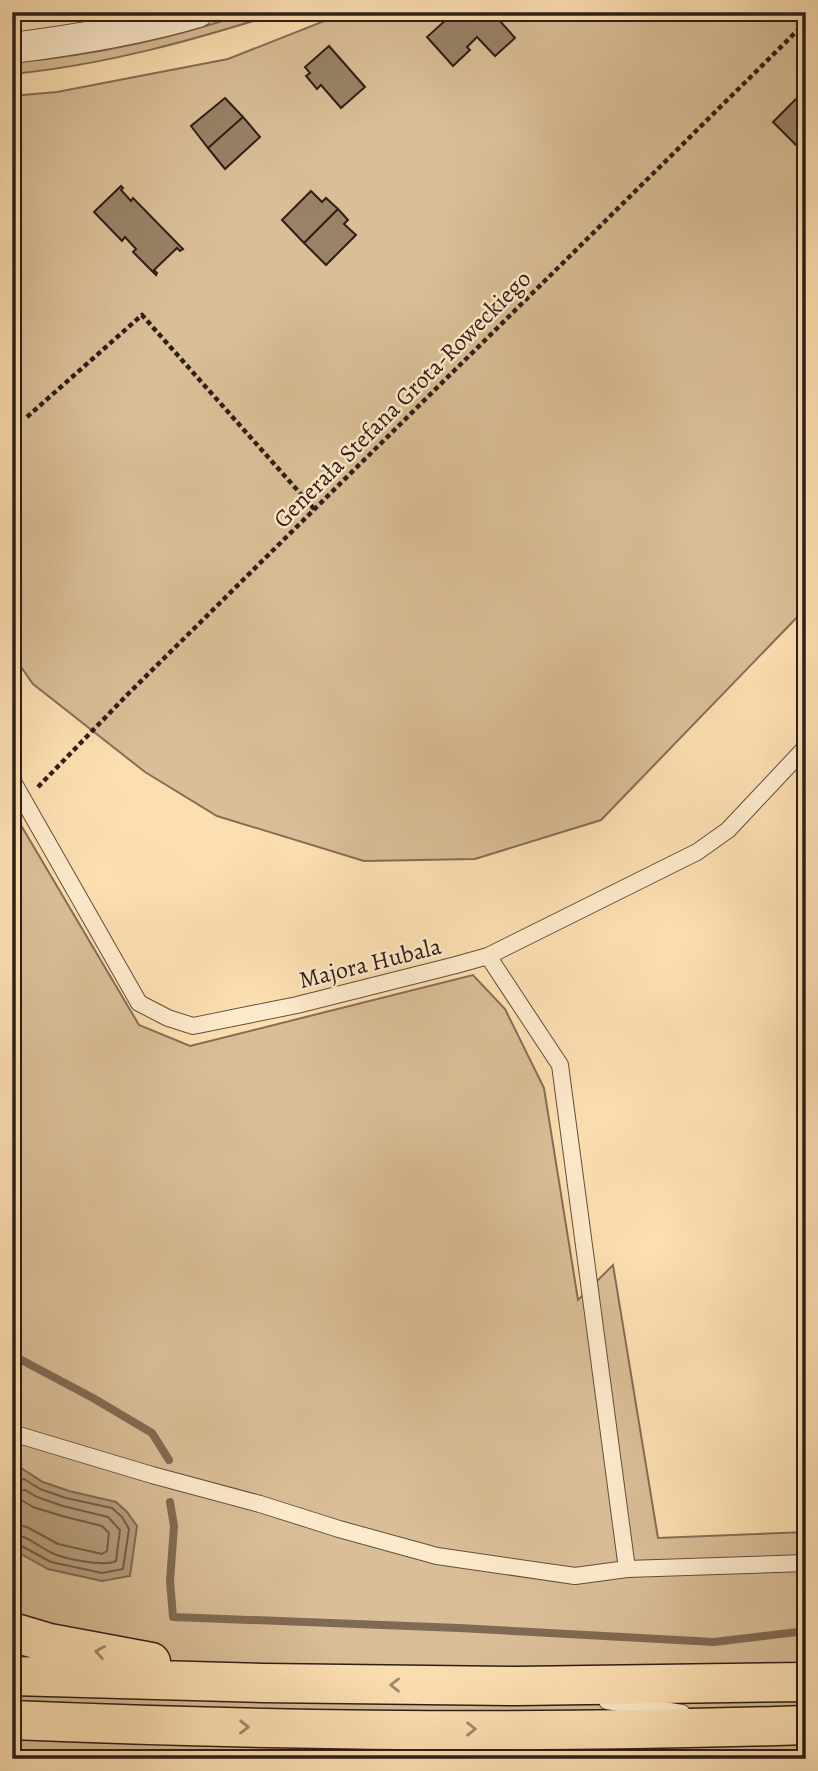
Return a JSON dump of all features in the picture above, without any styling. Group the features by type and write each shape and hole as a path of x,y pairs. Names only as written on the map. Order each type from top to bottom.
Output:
{"highway":[{"path":"12,1632 49,1643 263,1683"},
{"path":"12,1676 518,1686 806,1682"},
{"path":"12,1720 520,1730 806,1725"},
{"path":"12,1741 176,1725"}],"street":[{"path":"12,48 90,38 198,12"}],"lane":[{"name":"Majora Hubala","path":"12,780 139,1003 168,1018 193,1026 297,1005 488,956 697,852 729,830 806,747"},
{"path":"488,956 560,1065 627,1569"},
{"path":"12,1433 437,1556 575,1576 627,1569 806,1563"},
{"path":"520,1730 762,1683"},
{"path":"518,1686 763,1727"}],"path":[{"name":"Generała Stefana Grota-Roweckiego","path":"24,802 128,695 806,22"},
{"path":"27,417 142,315 315,510"}],"shaded area":[{"path":"249,12 282,12 115,58 12,74 12,63 132,45"},
{"path":"347,12 806,12 806,608 601,820 475,859 364,861 217,816 145,772 33,684 12,654 12,96 57,92 228,59"},
{"path":"12,810 139,1025 190,1046 473,975 505,1009 544,1088 578,1300 613,1265 658,1538 806,1532 806,1759 12,1759"}],"water":[{"path":"21,1468 43,1482 116,1502 127,1512 137,1526 130,1576 102,1581 48,1569 12,1549 12,1480"}],"building":[{"path":"441,12 492,12 515,38 495,56 477,37 467,47 470,50 453,66 427,37 447,19"},
{"path":"329,46 365,87 341,108 321,85 317,89 306,76 310,73 305,67"},
{"path":"806,89 806,143 803,140 797,146 773,122"},
{"path":"225,98 243,117 208,148 191,126"},
{"path":"243,117 260,137 225,169 208,148"},
{"path":"121,186 121,190 131,201 133,198 183,249 180,251 177,248 154,270 156,275 133,252 136,249 125,237 122,241 94,212"},
{"path":"311,191 322,202 326,198 338,209 304,243 282,220"},
{"path":"338,209 348,220 344,224 356,235 326,265 304,243"}],"waterway":[{"path":"12,1355 152,1433 169,1460"},
{"path":"170,1502 174,1526 170,1581 173,1617 459,1628 714,1642 806,1631"}]}
